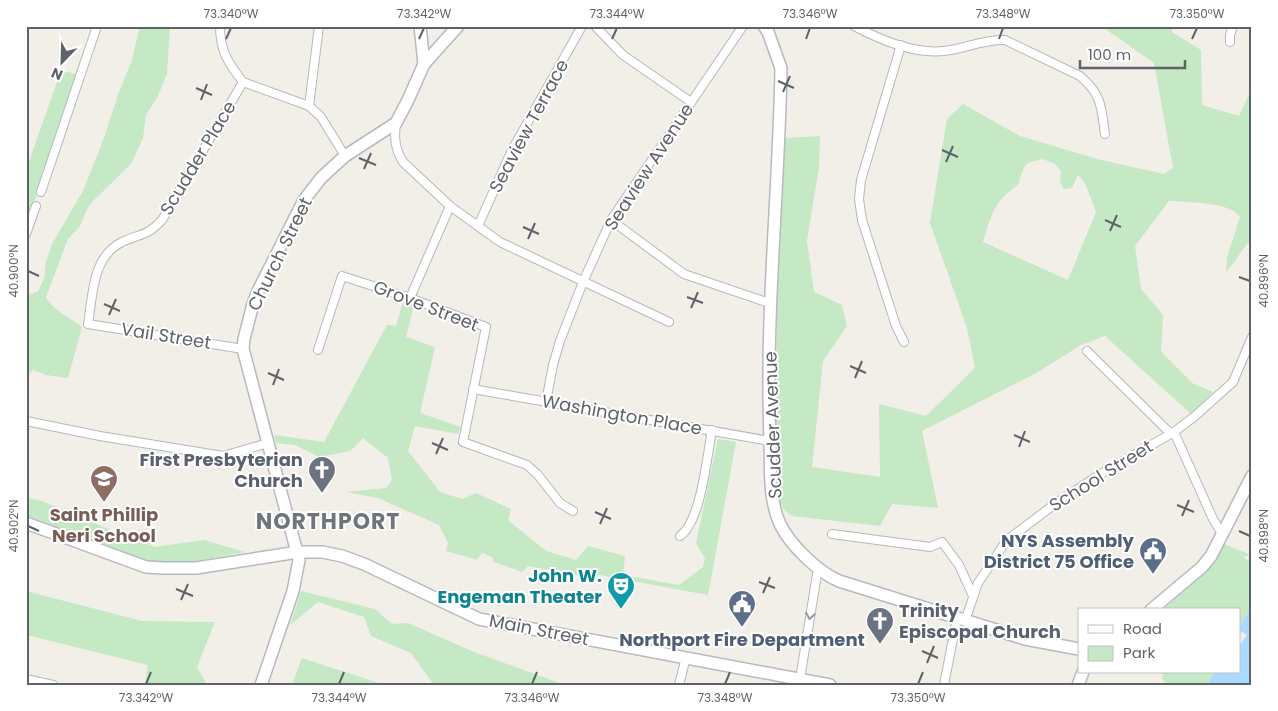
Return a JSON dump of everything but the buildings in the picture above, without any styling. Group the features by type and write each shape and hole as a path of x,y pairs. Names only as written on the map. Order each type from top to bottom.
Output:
{"main road":[{"name":"Church Street","path":"298,552 243,349 246,329 258,291 304,200 321,178 345,156 396,123 424,64 420,26"},
{"path":"424,64 458,26"},
{"name":"Scudder Avenue","path":"764,26 781,68 768,401 772,490 780,524 793,542 818,568 848,584 1025,639 1078,650"},
{"path":"1153,608 1202,568 1211,556 1252,476"},
{"name":"Main Street","path":"26,523 146,567 154,568 211,566 298,552 322,552 364,564 479,619 830,685"},
{"path":"261,685 293,591 299,560 298,552"}],"street":[{"path":"41,192 97,26"},
{"name":"Scudder Place","path":"88,324 96,273 102,259 112,247 128,239 146,234 162,220 244,82 230,65 223,52 220,26"},
{"path":"309,106 319,26"},
{"name":"Seaview Terrace","path":"478,226 512,150 582,26"},
{"path":"595,26 623,55 691,102"},
{"name":"Seaview Avenue","path":"546,402 556,353 583,282 611,220 742,26"},
{"path":"854,26 878,38 924,50 944,51 982,41 1005,40 1080,76 1090,84 1098,96 1104,134"},
{"path":"1230,42 1233,26"},
{"path":"901,45 861,180 859,199 862,220 896,326 904,342"},
{"path":"244,82 309,106 321,117 345,156"},
{"path":"396,123 394,141 400,158 450,206 500,242 669,322"},
{"path":"26,234 36,206"},
{"path":"410,298 450,206"},
{"path":"611,220 684,274 772,304"},
{"name":"Grove Street","path":"318,350 342,276 410,298 486,327 463,442 527,465 538,475 562,505 573,511"},
{"name":"Vail Street","path":"88,324 243,349"},
{"name":"School Street","path":"944,685 961,619 978,583 1007,540 1055,504 1195,416 1233,382 1252,337"},
{"path":"1086,352 1172,432 1222,534"},
{"name":"Washington Place","path":"473,389 770,441"},
{"path":"26,421 100,436 223,456 268,443"},
{"path":"680,536 689,528 701,495 712,430"},
{"path":"832,534 930,547 942,542 958,564 972,596"},
{"path":"800,679 818,568"},
{"path":"679,685 686,657"},
{"path":"26,679 53,685"}],"green space":[{"path":"140,26 170,26 167,74 158,96 146,115 143,138 131,164 87,209 80,226 68,239 46,297 57,310 82,327 68,378 46,375 33,370 26,377 26,296 38,291 44,279 46,262 52,244 83,191 132,60"},
{"path":"1107,26 1172,26 1172,32 1201,50 1202,105 1239,116 1250,92 1252,92 1252,239 1226,272 1227,257 1240,217 1228,208 1169,201 1135,246 1141,289 1163,315 1161,352 1192,383 1213,392 1191,414 1105,336 1081,345 1038,372 922,431 938,508 892,504 880,526 792,516 785,511 781,504 776,488 777,303 784,138 820,136 819,167 807,241 814,292 842,305 847,326 823,361 812,467 880,477 879,404 926,416 975,368 967,328 930,223 947,119 963,104 1020,136 1097,159 1164,174 1173,168 1154,63 1107,30","holes":["1043,159 1055,164 1061,171 1060,182 1064,189 1072,188 1078,175 1085,183 1096,212 1068,280 983,242 994,209 1003,197 1018,185 1025,166 1031,162"]},
{"path":"61,71 78,74 26,226 26,170"},
{"path":"403,302 414,305 406,337 435,347 420,413 461,427 458,434 415,426 408,451 440,492 462,499 476,493 511,509 508,520 546,551 576,560 588,546 625,556 623,575 679,585 703,567 705,558 696,543 718,439 736,442 708,595 600,575 585,577 528,566 522,572 494,562 492,557 482,553 477,560 446,551 448,543 439,525 378,498 346,492 386,488 392,480 388,458 363,438 350,451 319,457 295,445 276,443 274,435 324,442 387,325 396,326"},
{"path":"26,497 42,501 155,547 204,540 245,552 186,563 148,561 26,516"},
{"path":"1224,544 1251,555 1243,557 1252,563 1252,607 1240,625 1240,608 1164,608 1182,593 1217,558"},
{"path":"26,591 142,621 215,622 197,667 207,685 145,685 148,665 26,635"},
{"path":"301,591 375,609 392,624 408,623 474,652 565,685 434,685 411,653 371,636 364,617 318,602 290,625"},
{"path":"302,658 385,685 292,685"},
{"path":"1163,674 1214,674 1207,685 1168,685 1162,679"}],"water":[{"path":"1252,607 1252,685 1207,685 1214,674 1240,674 1240,645 1247,635 1240,631 1240,625"}],"place":[{"name":"First Presbyterian Church","path":"322,494"},
{"name":"Saint Phillip Neri School","path":"104,503"},
{"name":"NYS Assembly District 75 Office","path":"1153,575"},
{"name":"John W. Engeman Theater","path":"621,610"},
{"name":"Northport Fire Department","path":"742,628"},
{"name":"Trinity Episcopal Church","path":"880,645"}],"district":[{"name":"NORTHPORT","path":"328,521"}]}
